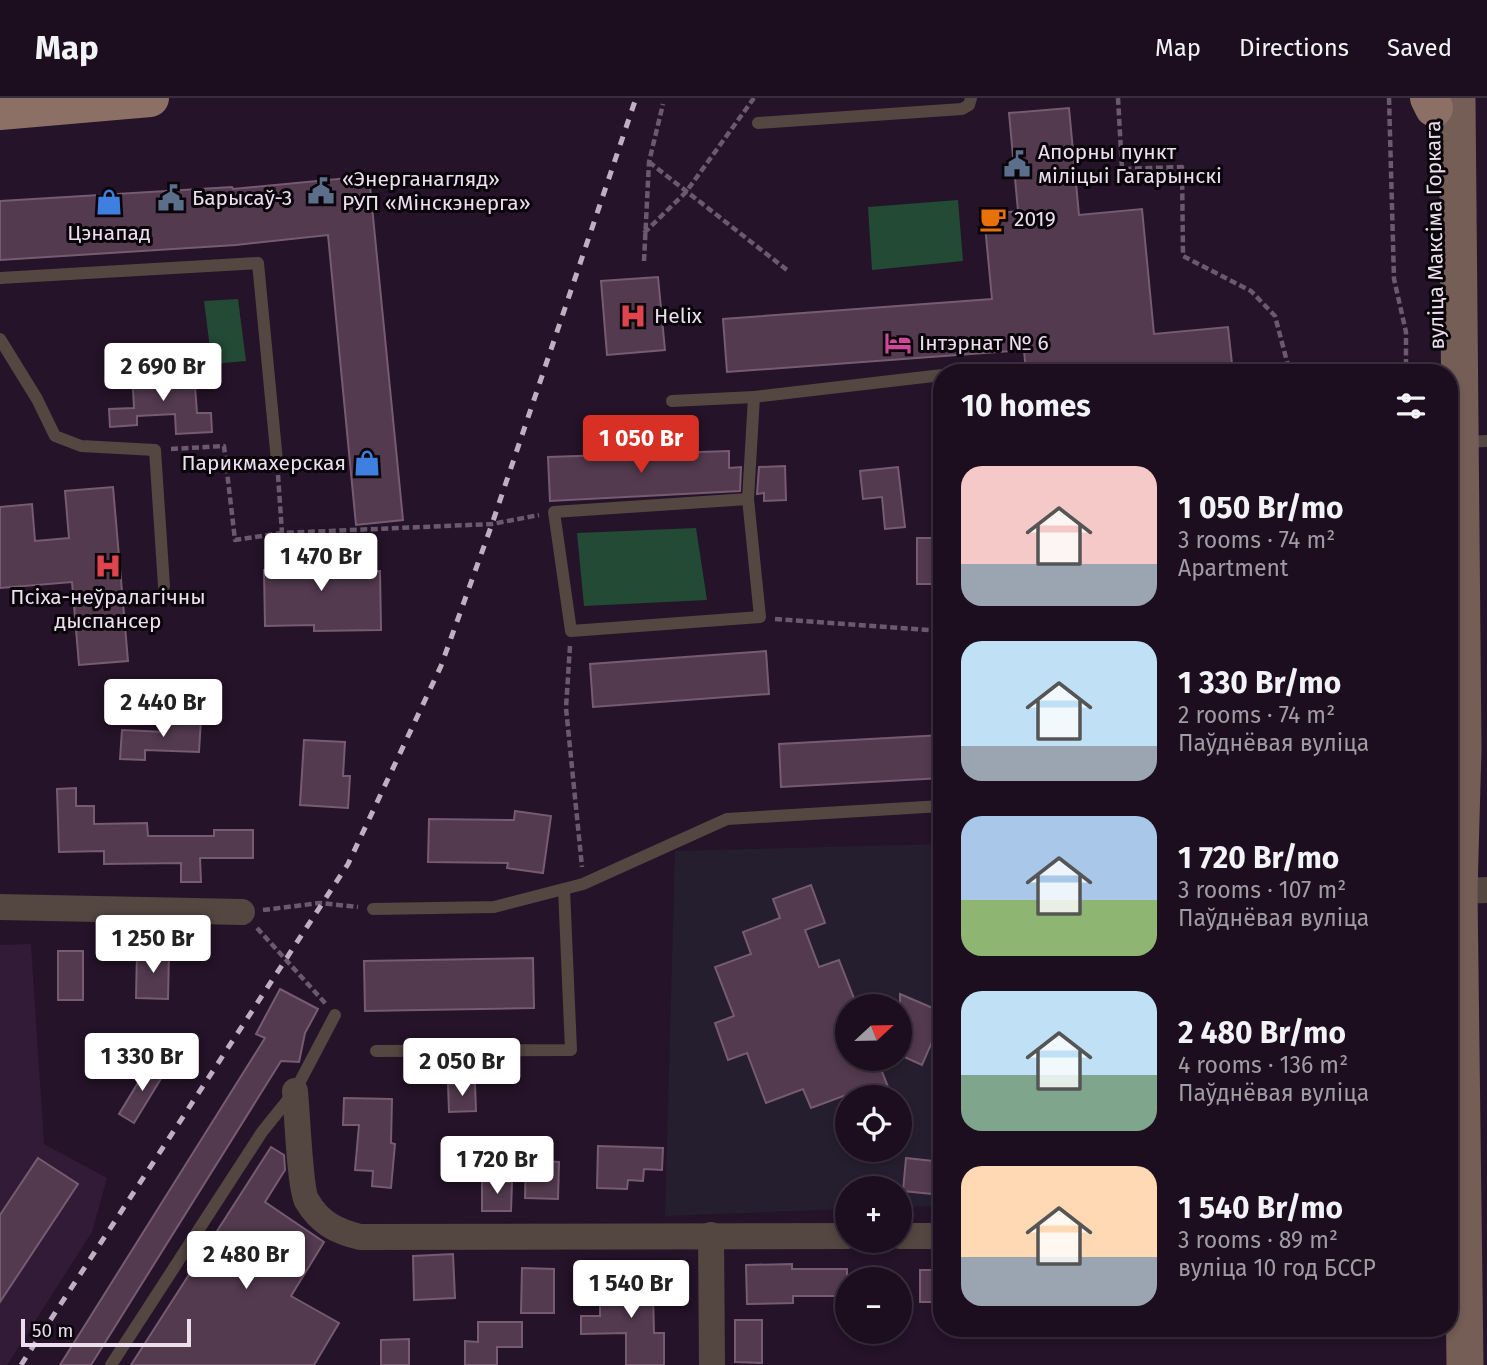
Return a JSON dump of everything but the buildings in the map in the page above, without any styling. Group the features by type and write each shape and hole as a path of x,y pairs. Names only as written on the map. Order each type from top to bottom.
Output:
{"main road":[{"path":"0,111 150,98"}],"street":[{"name":"вуліца Максіма Горкага","path":"1437,364 1438,100"},
{"name":"вуліца Максіма Горкага","path":"1438,100 1465,442 1458,680"},
{"name":"вуліца Максіма Горкага","path":"1458,765 1473,890 1458,1284"},
{"name":"вуліца Максіма Горкага","path":"1458,836 1473,890"},
{"path":"0,907 242,912"},
{"path":"295,1091 305,1198 320,1218 338,1232 360,1237 835,1236"},
{"path":"710,1235 712,1365"},
{"path":"912,1236 933,1236"},
{"name":"вуліца Максіма Горкага","path":"1458,1317 1465,1365"}],"lane":[{"path":"758,123 961,109 969,105 971,98"},
{"path":"0,278 258,263 277,461"},
{"path":"0,339 55,436 81,446 155,450 164,586"},
{"path":"672,401 754,397 933,376"},
{"path":"748,499 554,512 571,631 760,617 748,499 754,397"},
{"path":"373,909 494,907 583,884 727,820 933,807"},
{"path":"376,1051 571,1050 564,889"},
{"path":"111,1365 262,1132 295,1091 335,1015"}],"path":[{"path":"644,233 686,192 754,98"},
{"path":"1118,98 1122,169 1182,167 1183,256 1251,291 1275,316 1288,364"},
{"path":"1389,98 1394,279 1406,332 1406,364"},
{"path":"644,261 649,162 663,104"},
{"path":"649,162 787,270"},
{"path":"155,450 224,446 235,540 282,533 492,524 554,512"},
{"path":"277,461 282,533"},
{"path":"760,617 933,630"},
{"path":"571,631 566,708 583,884"},
{"path":"242,912 320,903 373,909"},
{"path":"242,912 335,1015"}],"shaded area":[{"path":"933,844 933,1206 912,1207 912,1176 835,1176 835,1209 665,1216 675,851"},
{"path":"31,944 44,1144 107,1178 92,1232 7,1365 0,1365 0,945"}],"green space":[{"path":"958,200 963,261 872,270 868,207"},
{"path":"238,299 246,361 212,364 204,301"},
{"path":"696,528 707,600 584,606 577,533"}],"railway":[{"path":"21,1365 348,864 441,666 492,524 636,98"}],"place":[{"name":"Апорны пункт міліцыі Гагарынскі","path":"1017,164"},
{"name":"«Энерганагляд» РУП «Мінскэнерга»","path":"321,191"},
{"name":"Барысаў-3","path":"171,198"},
{"name":"Цэнапад","path":"109,202"},
{"name":"2019","path":"993,219"},
{"name":"Helix","path":"633,316"},
{"name":"Інтэрнат № 6","path":"898,343"},
{"name":"Парикмахерская","path":"367,463"},
{"name":"Псіха-неўралагічны дыспансер","path":"108,566"}]}
